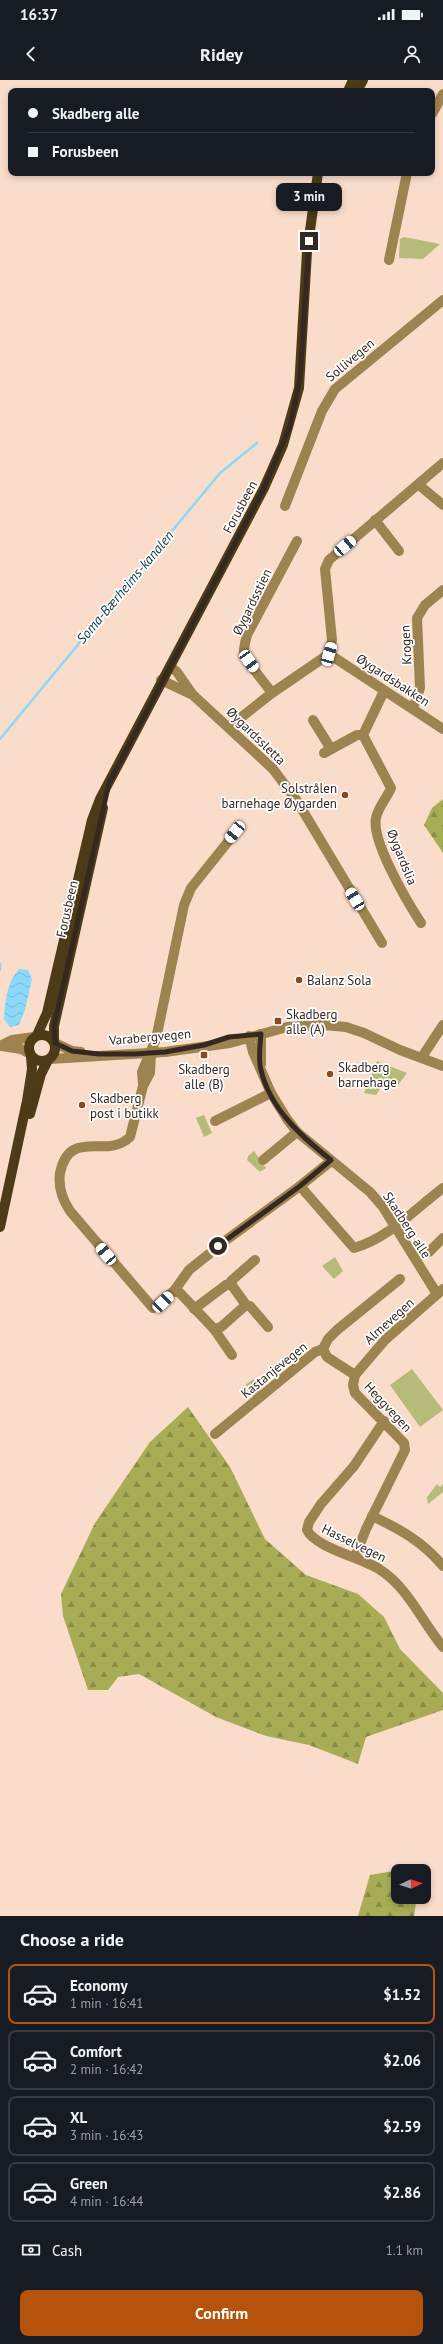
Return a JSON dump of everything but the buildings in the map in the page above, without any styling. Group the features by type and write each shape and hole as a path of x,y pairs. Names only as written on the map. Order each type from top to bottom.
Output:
{"main road":[{"name":"Forusbeen","path":"0,1227 14,1165 32,1070 31,1055 28,1048 47,1013 92,820 109,783 162,680 264,488 290,426 299,381 304,287 318,176"},
{"name":"Forusbeen","path":"312,217 324,176"},
{"name":"Forusbeen","path":"14,1165 22,1148 41,1074 49,1059 54,1054 54,1026 109,783"},
{"path":"35,1036 43,1034 54,1041"},
{"path":"31,1055 42,1061 49,1059"}],"street":[{"path":"435,109 443,94"},
{"path":"389,260 406,176"},
{"name":"Sollivegen","path":"285,506 322,411 335,389 443,300"},
{"path":"229,726 272,693 329,654 332,640 325,573 326,565 335,555 375,520 419,485 443,463"},
{"path":"419,485 443,505"},
{"path":"375,520 399,551"},
{"name":"Øygardsstien","path":"272,693 249,661 244,652 245,645 247,635 297,541"},
{"name":"Krogen","path":"413,708 420,688 417,618 425,605 443,590"},
{"name":"Øygardsbakken","path":"329,654 443,729"},
{"name":"Øygardssletta","path":"170,666 178,672 193,695"},
{"name":"Øygardssletta","path":"162,680 193,695 229,726 273,769 286,785 382,944"},
{"path":"313,720 328,751 357,735 363,735 384,691"},
{"name":"Øygardslia","path":"363,735 391,788 379,810 376,826 393,874 421,923"},
{"path":"209,1254 189,1270 174,1291 153,1308 70,1211 64,1202 60,1188 63,1160 69,1152 78,1148 119,1144 130,1137 143,1086 150,1072 151,1053 156,1039 184,905 191,888 235,832"},
{"name":"Varabergvegen","path":"99,1054 151,1053 204,1045 229,1037 249,1036 303,1025 324,1025 346,1028 380,1039 400,1050 443,1066"},
{"path":"422,1057 443,1025"},
{"name":"Skadberg alle","path":"261,1034 261,1070"},
{"path":"0,1046 12,1040 35,1036"},
{"name":"Skadberg alle","path":"249,1036 253,1052 271,1093 297,1132 370,1192 440,1292"},
{"path":"54,1041 72,1051 99,1054"},
{"path":"0,1046 13,1047 31,1055"},
{"path":"49,1059 99,1054"},
{"path":"215,1121 271,1093"},
{"path":"263,1160 297,1132"},
{"path":"218,1246 300,1186 331,1160"},
{"path":"300,1186 354,1248 395,1226 443,1188"},
{"path":"429,1252 443,1238"},
{"path":"231,1284 231,1281 255,1260"},
{"name":"Kastanjevegen","path":"215,1434 315,1352 323,1349 328,1339 337,1330 400,1279"},
{"path":"194,1309 226,1285 231,1284"},
{"path":"231,1284 246,1305 250,1306 268,1327"},
{"path":"174,1291 186,1298 194,1309 214,1329 232,1355"},
{"name":"Almevegen","path":"355,1375 362,1364 385,1340 440,1292"},
{"path":"214,1329 221,1327 246,1305"},
{"name":"Heggvegen","path":"323,1349 327,1357 355,1375 353,1385 355,1393 403,1441 404,1450 372,1516 355,1557"},
{"name":"Hasselvegen","path":"384,1421 354,1466 321,1504 307,1526 310,1535 315,1540 379,1569 394,1581 443,1648"},
{"path":"372,1516 409,1534 430,1551 443,1566"}],"green space":[{"path":"404,237 440,244 423,259 399,258 400,239"},
{"path":"443,799 443,853 424,825 432,808"},
{"path":"377,1061 407,1073 396,1088 389,1084 382,1086 376,1095 364,1093"},
{"path":"204,1115 212,1133 204,1137 196,1118"},
{"path":"254,1151 266,1168 260,1172 247,1160 248,1156"},
{"path":"335,1257 343,1271 334,1279 322,1266"},
{"path":"412,1369 443,1410 420,1427 390,1385"},
{"path":"253,1379 261,1391 254,1397 243,1387"},
{"path":"188,1407 230,1467 265,1539 306,1575 358,1594 384,1617 400,1649 443,1693 443,1710 366,1737 358,1764 309,1745 266,1736 216,1717 139,1674 118,1677 108,1690 88,1690 63,1616 61,1594 95,1523 150,1442"},
{"path":"437,1484 440,1487 443,1484 443,1492 428,1504 427,1497"},
{"path":"391,1871 391,1904 416,1904 414,1916 358,1916 370,1875"}],"water":[{"path":"19,969 28,970 32,979 25,1010 19,1025 10,1027 4,1019 6,999 9,986"}],"waterway":[{"name":"Soma-Bærheims-kanalen","path":"0,739 220,473 257,443"},
{"name":"Soma-Bærheims-kanalen","path":"0,964 0,970"}],"place":[{"name":"Solstrålen barnehage Øygarden","path":"345,795"},
{"name":"Balanz Sola","path":"299,980"},
{"name":"Skadberg alle (A)","path":"278,1021"},
{"name":"Skadberg alle (B)","path":"204,1055"},
{"name":"Skadberg barnehage","path":"330,1074"},
{"name":"Skadberg post i butikk","path":"82,1105"}],"route":[{"path":"218,1246 300,1186 326,1166 331,1160 297,1132 278,1107 261,1070 261,1034 229,1037 204,1045 165,1052 99,1054 72,1051 55,1043 54,1026 99,821 109,783 264,488 276,464 290,426 295,409 300,378 304,287 309,241"}]}
